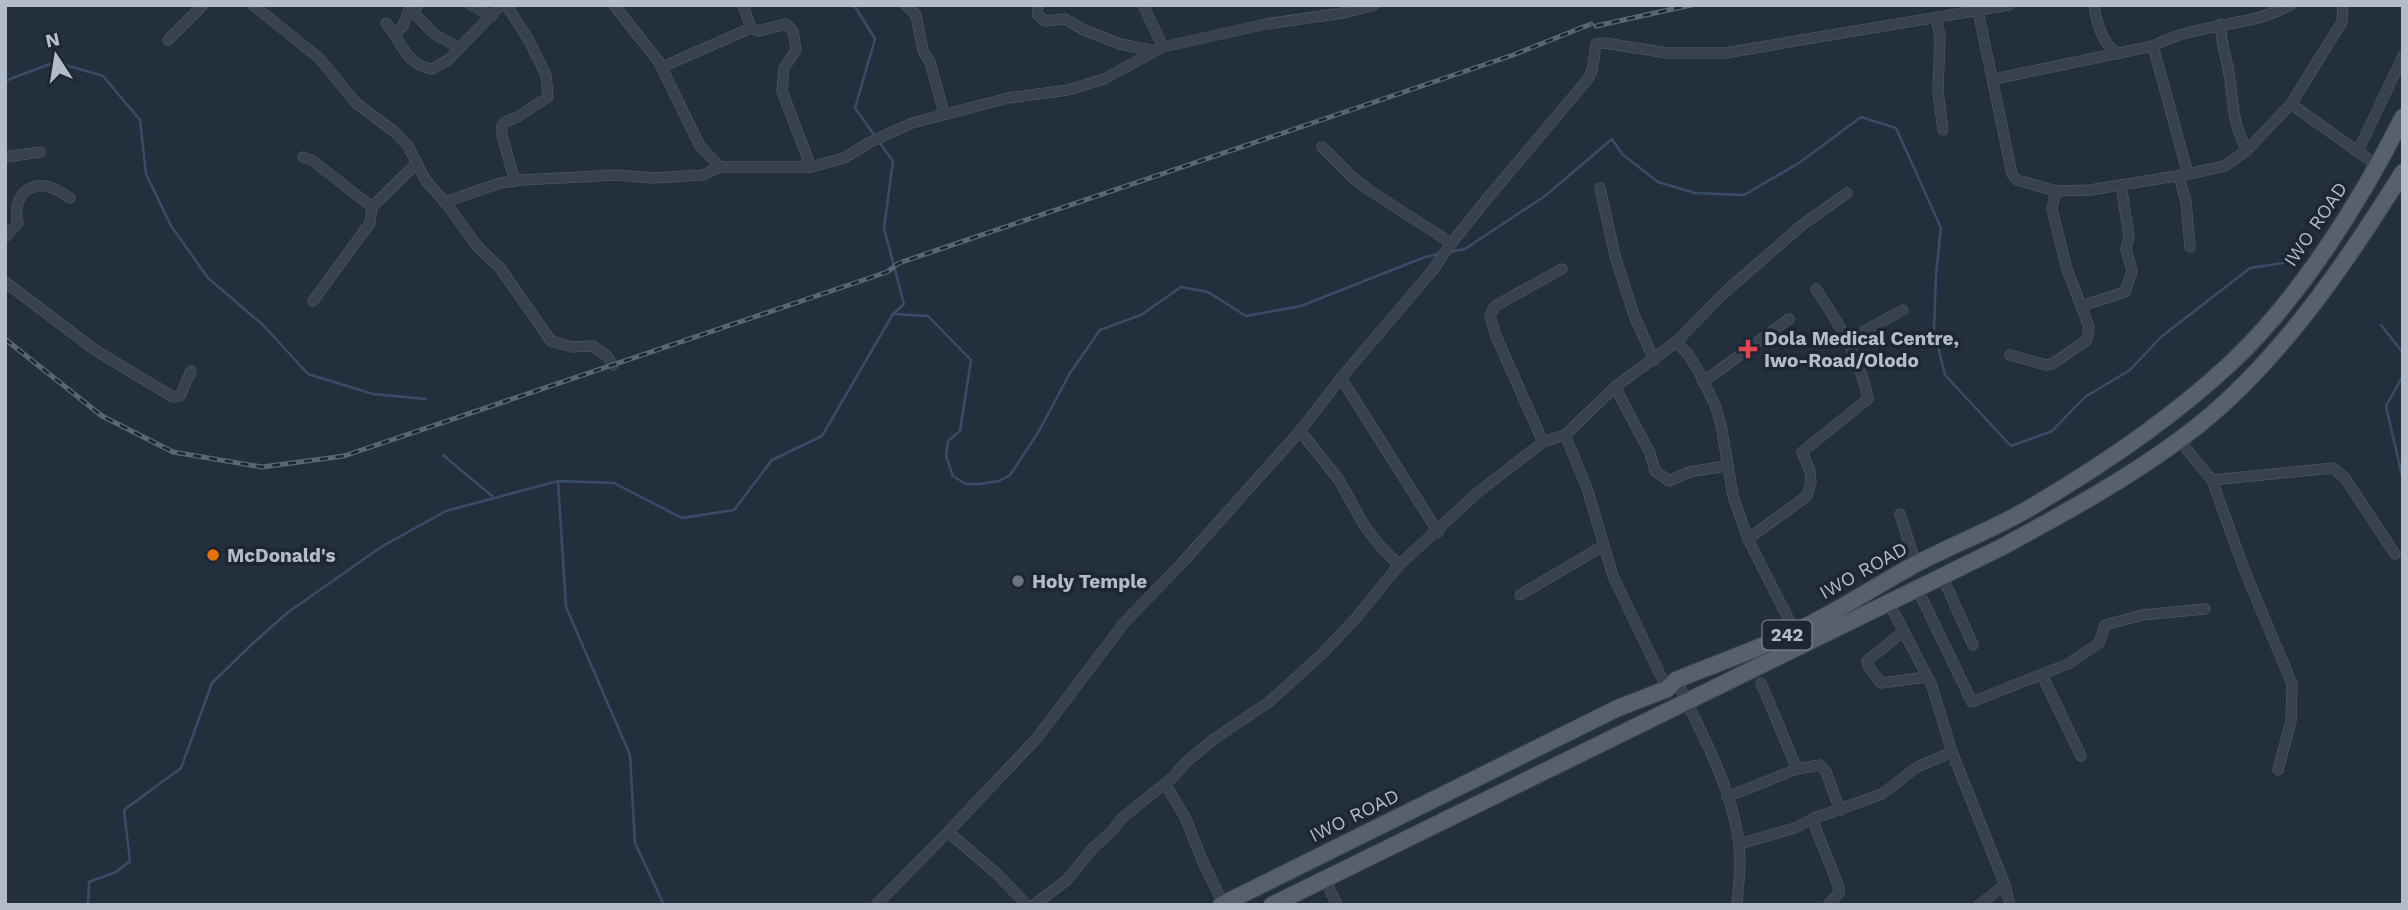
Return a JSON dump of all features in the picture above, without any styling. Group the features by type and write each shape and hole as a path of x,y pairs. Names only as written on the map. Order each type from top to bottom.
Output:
{"main road":[{"name":"IWO ROAD","path":"1222,904 1618,708 1794,632 1916,564 2028,509 2160,421 2198,393 2236,358 2300,283 2342,225 2378,166 2403,117"},
{"name":"IWO ROAD","path":"1272,905 1686,700 1889,603 2080,504 2201,423 2262,366 2308,312 2403,172"}],"street":[{"path":"168,40 203,5"},
{"path":"471,5 492,16"},
{"path":"386,23 413,62 432,69 440,66 460,48 500,5"},
{"path":"506,5 527,37 548,82 548,97 502,126 502,136 515,181"},
{"path":"614,5 662,67 700,146 720,167"},
{"path":"743,5 751,28"},
{"path":"905,5 916,15 923,51 930,62 944,113"},
{"path":"1037,5 1038,15 1045,22 1065,19 1119,44 1159,49"},
{"path":"1143,5 1159,49"},
{"path":"445,202 500,183 515,181 702,175 720,167 811,167 844,158 881,136 912,122 1008,98 1068,90 1104,79 1159,49 1266,24 1343,13 1374,5"},
{"path":"876,905 1037,738 1124,623 1181,564 1300,431 1341,377 1432,271 1450,244 1588,79 1592,71 1596,44 1605,43 1667,53 1725,53 2009,5"},
{"path":"2094,5 2095,17 2109,48 2117,54"},
{"path":"1994,79 2153,46 2171,36 2250,19 2291,5"},
{"path":"1979,10 2012,174 2017,180 2056,191 2090,190 2225,166 2247,150 2291,104 2342,22 2343,5"},
{"path":"254,6 319,58 356,103 396,132 408,146 426,181 478,247 500,268 551,341 572,347 593,346 607,356 612,365"},
{"path":"395,34 403,26 408,12 416,8 434,34 460,48"},
{"path":"1936,18 1940,36 1938,92 1943,130"},
{"path":"662,67 751,28 758,31 786,24 793,31 796,50 784,68 782,91 811,167"},
{"path":"2221,24 2220,39 2227,62 2237,133 2247,150"},
{"path":"2153,46 2184,175 2190,247"},
{"path":"2357,151 2403,57"},
{"path":"2291,104 2378,166"},
{"path":"1322,147 1353,178 1450,244"},
{"path":"5,157 40,152"},
{"path":"303,156 372,207"},
{"path":"313,301 370,223 372,207 417,163"},
{"path":"2081,306 2125,292 2132,271 2126,249 2129,236 2122,185"},
{"path":"5,237 18,223 15,212 18,202 27,191 47,186 71,198"},
{"path":"1600,188 1615,256 1634,315 1654,360"},
{"path":"2010,355 2046,365 2052,364 2087,340 2088,327 2067,269 2052,209 2056,191"},
{"path":"1034,905 1067,880 1122,818 1165,784 1186,762 1214,739 1269,702 1321,655 1356,618 1399,565 1438,532 1476,493 1543,442 1565,435 1615,387 1676,342 1724,293 1793,234 1847,193"},
{"path":"1543,442 1496,337 1490,316 1495,306 1562,269"},
{"path":"5,282 95,350 173,397 180,396 191,372"},
{"path":"1748,539 1807,496 1811,482 1810,471 1802,452 1868,399 1849,339 1816,289"},
{"path":"1849,339 1903,310"},
{"path":"1703,382 1789,319"},
{"path":"1676,342 1688,354 1715,404 1733,496 1748,539 1794,632"},
{"path":"1341,377 1438,532"},
{"path":"1615,387 1650,453 1655,471 1669,481 1689,472 1726,466"},
{"path":"1300,431 1339,480 1364,525 1380,547 1399,565"},
{"path":"1565,435 1587,488 1617,587 1671,685 1686,700 1709,745 1740,844 1737,905"},
{"path":"2178,439 2212,480 2244,569 2292,684 2291,721 2278,770"},
{"path":"2212,480 2333,468 2345,478 2395,554"},
{"path":"1900,514 1916,564"},
{"path":"1520,595 1603,546"},
{"path":"1942,576 1973,645"},
{"path":"1917,588 1972,702 2068,664 2089,652 2099,643 2105,625 2142,615 2205,609"},
{"path":"1889,603 1927,677 1952,752 2010,905"},
{"path":"1904,631 1867,661 1868,666 1881,683 1927,677"},
{"path":"2042,675 2081,755"},
{"path":"1761,683 1797,769"},
{"path":"1740,844 1795,828 1812,819 1882,794 1917,767 1952,752"},
{"path":"1727,797 1797,769 1816,765 1823,767 1826,772 1840,810"},
{"path":"1165,784 1185,817 1222,904"},
{"path":"1812,819 1839,887 1839,893 1828,905"},
{"path":"948,832 996,873 1027,905"},
{"path":"1325,878 1338,905"},
{"path":"1979,905 2005,886"}],"waterway":[{"path":"854,5 875,39 855,108 875,136"},
{"path":"5,81 55,62 103,76 140,120 146,174 171,226 208,278 263,325 308,374 373,394 426,399"},
{"path":"1448,252 1465,249 1545,196 1612,139 1622,154 1658,182 1695,193 1744,195 1799,163 1861,117 1896,128 1941,228 1934,330 1945,375 2011,446 2052,431 2085,397 2130,370 2161,337 2250,268 2296,261"},
{"path":"879,142 893,161 884,228 904,304 894,313"},
{"path":"88,905 89,882 116,872 130,861 124,810 181,768 212,683 287,613 381,547 446,511 558,481 614,483 682,518 734,510 772,460 822,436 893,314 928,316 971,360 960,431 948,441 946,456 953,476 966,484 999,481 1010,475 1039,431 1070,373 1100,330 1141,315 1181,287 1208,292 1246,316 1301,306 1438,254"},
{"path":"2381,325 2403,353"},
{"path":"2403,376 2386,406 2403,480"},
{"path":"443,455 492,496"},
{"path":"558,481 566,607 630,755 635,843 664,905"}],"railway":[{"path":"1596,26 1691,5"},
{"path":"5,339 102,416 173,452 262,467 344,456 887,272 899,263 1513,55 1591,24"}],"place":[{"name":"Dola Medical Centre, Iwo-Road/Olodo","path":"1748,349"},
{"name":"McDonald's","path":"213,555"},
{"name":"Holy Temple","path":"1018,581"}]}
